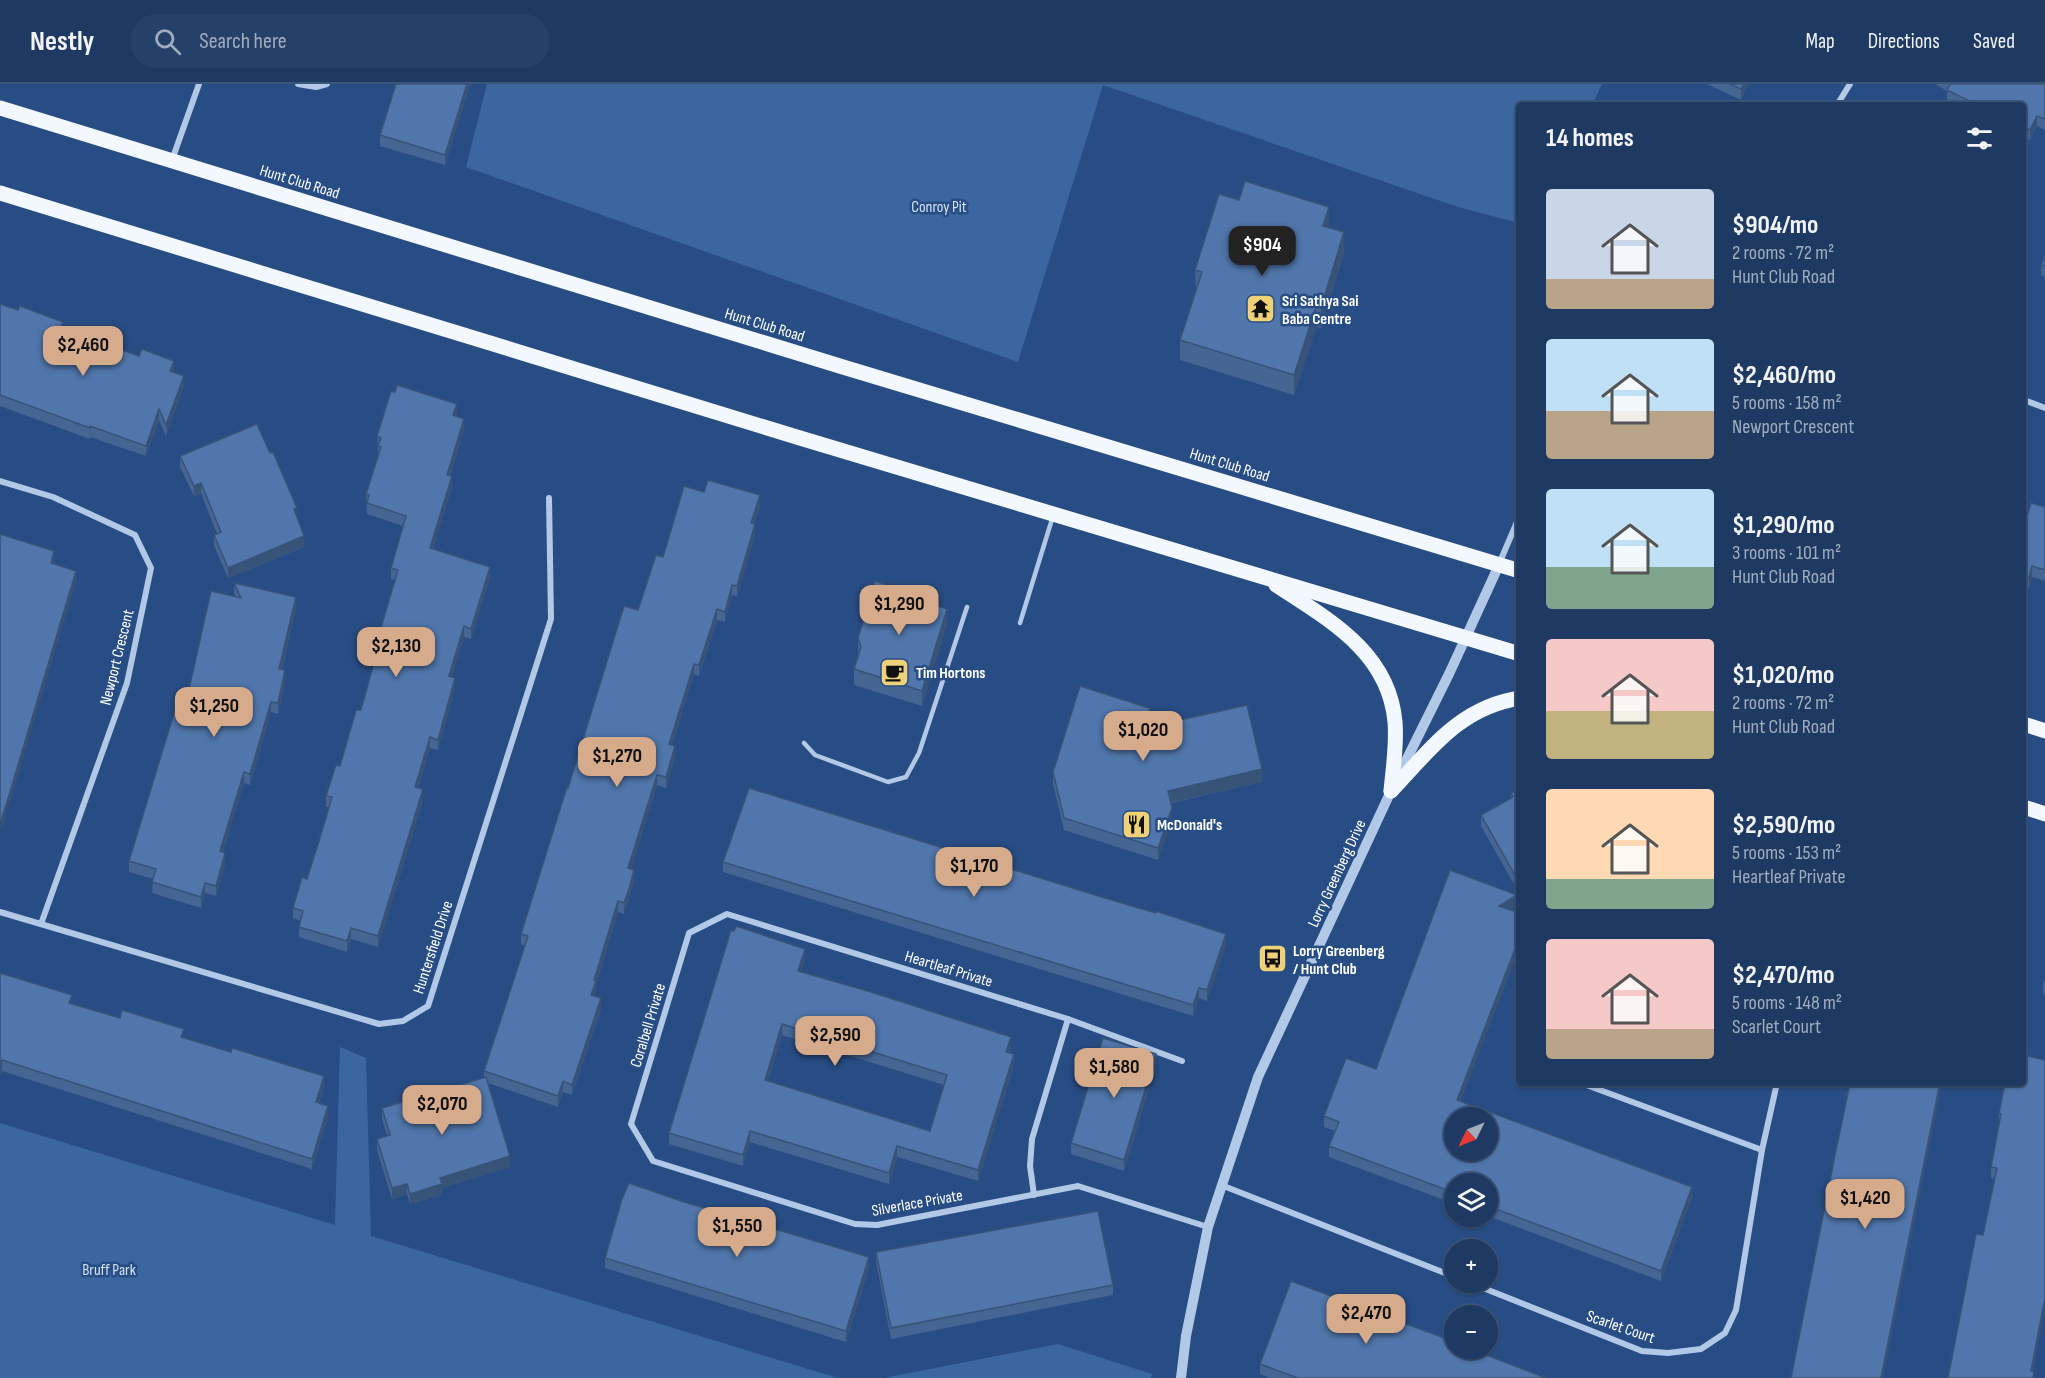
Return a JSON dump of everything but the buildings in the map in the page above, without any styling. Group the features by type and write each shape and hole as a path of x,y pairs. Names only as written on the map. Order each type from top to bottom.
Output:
{"main road":[{"name":"Hunt Club Road","path":"0,108 843,367 1516,570"},
{"path":"0,192 1516,653"},
{"path":"1263,576 1340,627 1360,646 1376,667 1392,701 1395,721 1396,747 1391,791"},
{"path":"1391,791 1448,730 1466,717 1501,701 1516,699"},
{"path":"2026,725 2045,730"},
{"path":"2026,808 2045,814"}],"street":[{"path":"172,160 199,84"},
{"path":"298,84 315,87 327,84"},
{"path":"1839,102 1850,84"},
{"path":"2026,401 2045,408"},
{"name":"Newport Crescent","path":"0,481 53,497 135,535 151,568 127,683 41,924"},
{"name":"Huntersfield Drive","path":"0,912 379,1024 403,1021 428,1006 551,619 549,498"},
{"path":"1499,564 1516,524"},
{"name":"Lorry Greenberg Drive","path":"1181,1378 1186,1336 1208,1227 1258,1077 1499,564"},
{"name":"Heartleaf Private","path":"708,924 727,914 1068,1019 1182,1061"},
{"name":"Coralbell Private","path":"642,1143 631,1124 685,944 689,933 708,924"},
{"path":"1034,1195 1030,1166 1032,1139 1068,1019"},
{"path":"1589,1086 1762,1150"},
{"name":"Scarlet Court","path":"1496,1293 1642,1351 1668,1353 1701,1349 1725,1333 1736,1310 1762,1150 1776,1086"},
{"name":"Silverlace Private","path":"642,1143 653,1161 855,1224 877,1225 1078,1186 1208,1227"},
{"path":"1221,1185 1444,1273"}],"lane":[{"path":"1020,623 1054,514"},
{"path":"804,743 815,755 888,782 906,777 919,753 967,607"}],"green space":[{"name":"Conroy Pit","path":"487,84 1602,84 1593,102 1516,102 1516,222 1458,207 1103,85 1018,362 466,167"},
{"name":"Bruff Park","path":"340,1047 366,1058 371,1236 838,1378 0,1378 0,1123 335,1225"},
{"path":"1058,1344 1152,1374 1151,1378 884,1378"}],"place":[{"name":"Sri Sathya Sai Baba Centre","path":"1261,309"},
{"name":"Tim Hortons","path":"895,672"},
{"name":"McDonald's","path":"1136,824"},
{"name":"Lorry Greenberg / Hunt Club","path":"1272,959"}]}
